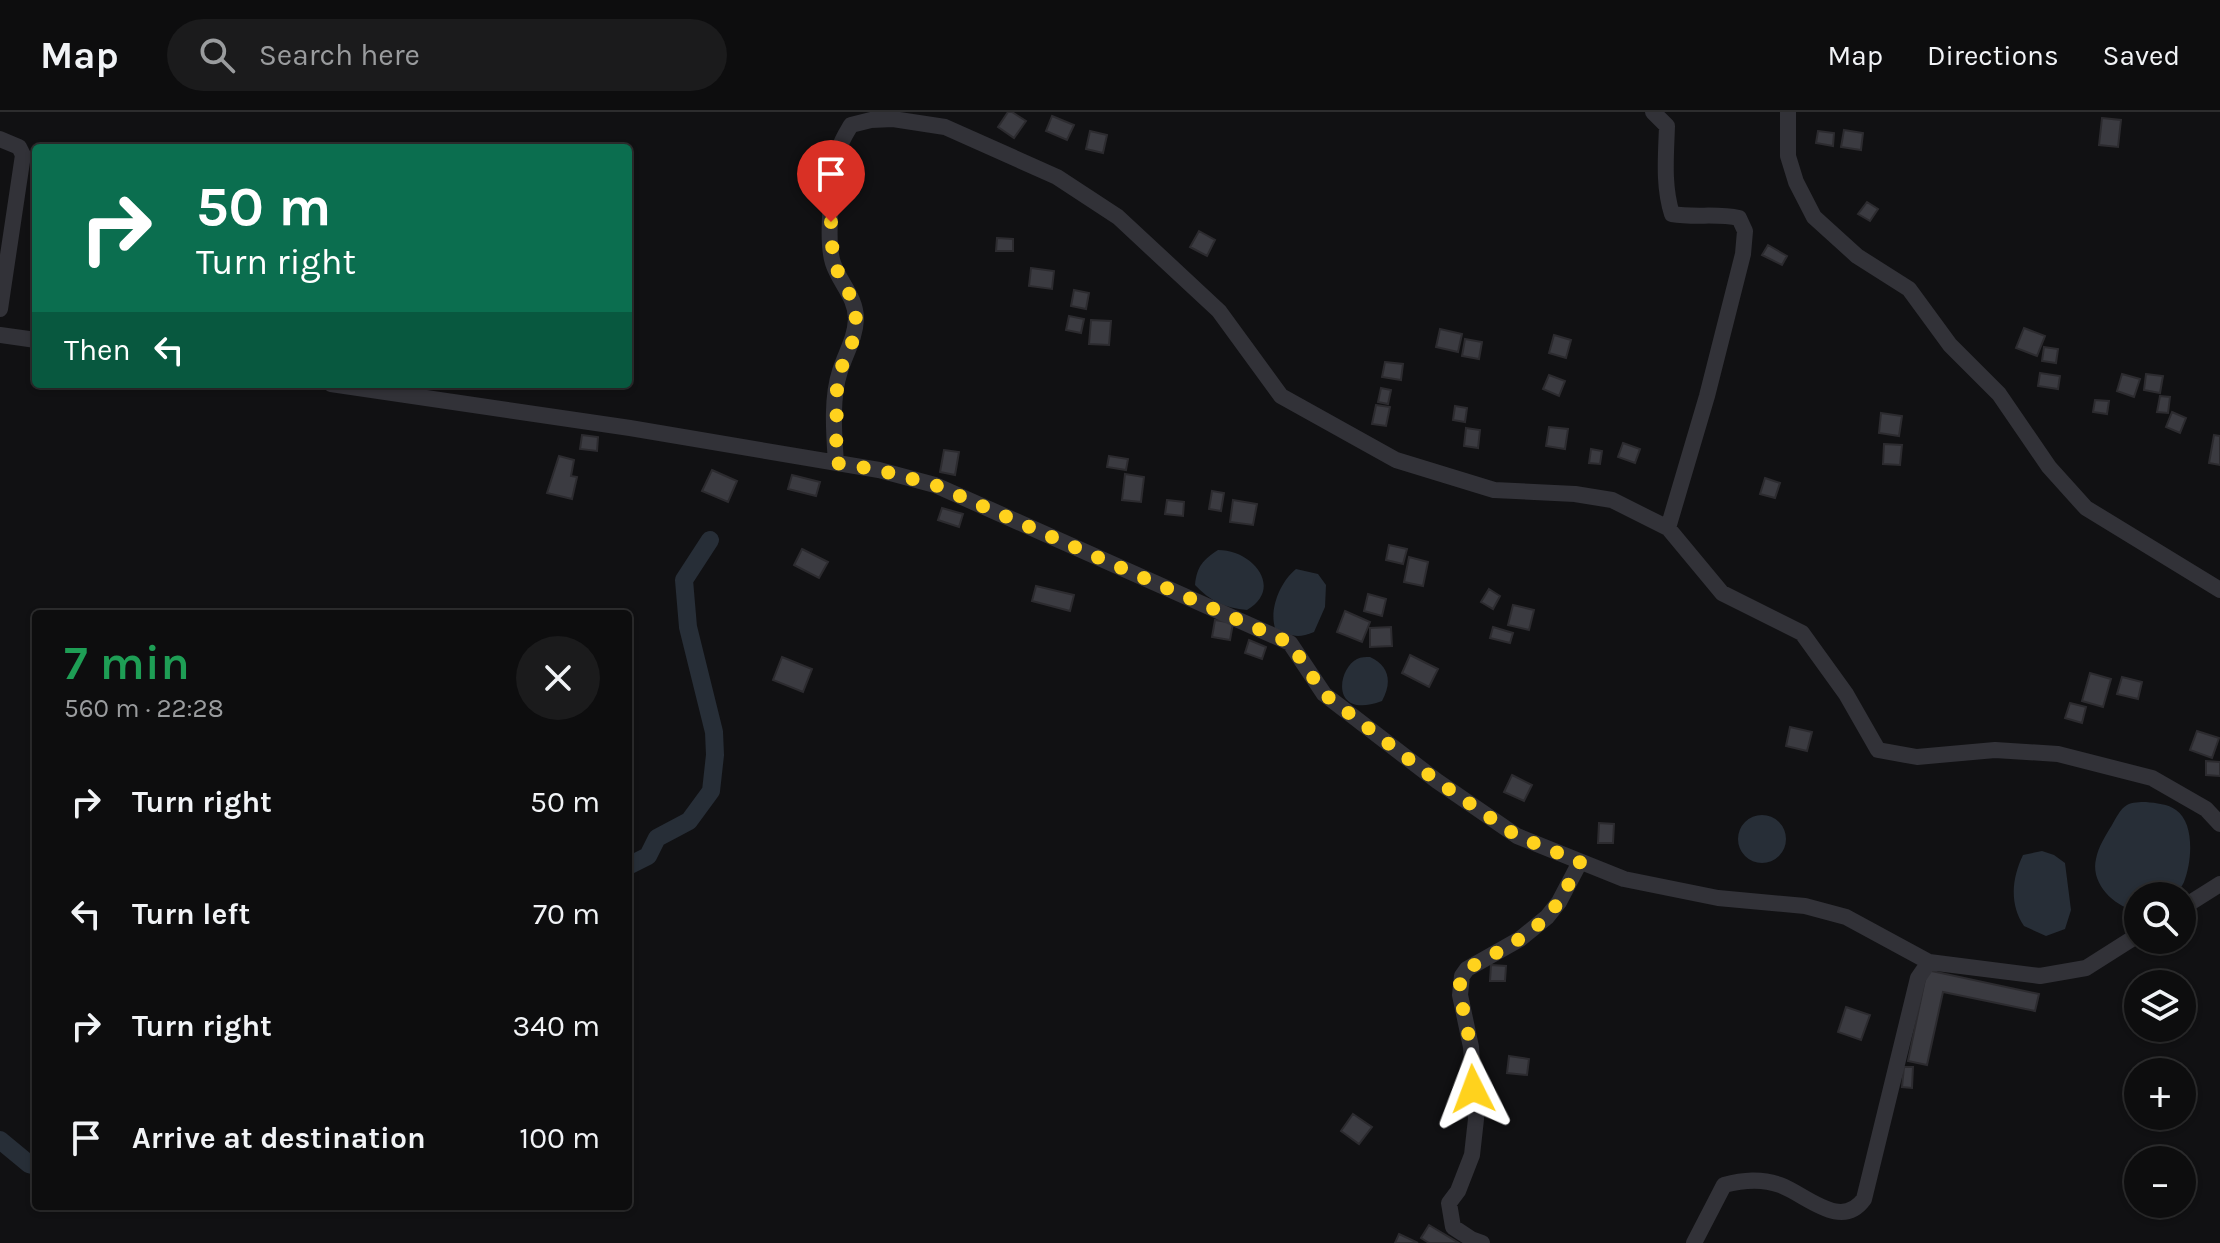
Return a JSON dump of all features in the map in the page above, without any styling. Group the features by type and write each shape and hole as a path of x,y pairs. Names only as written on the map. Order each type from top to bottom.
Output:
{"street":[{"path":"1653,112 1667,126 1667,199 1672,214 1696,218 1723,214 1739,218 1745,231 1743,254 1707,396 1668,528"},
{"path":"1788,112 1788,156 1796,182 1814,217 1857,256 1909,289 1950,345 1999,394 2049,467 2086,508 2220,590"},
{"path":"836,463 837,388 840,371 854,338 856,315 833,262 833,177 840,143 851,125 871,120 893,119 945,127 1057,177 1118,217 1219,311 1281,396 1396,460 1494,490 1575,494 1612,500 1668,528 1722,593 1802,633 1846,694 1878,750 1917,757 1995,750 2058,754 2152,778 2206,809 2220,824"},
{"path":"0,139 19,147 23,155 0,309"},
{"path":"0,335 32,339"},
{"path":"358,388 630,428 879,470 935,485 1290,643 1324,694 1437,781 1517,836 1624,879 1718,898 1805,906 1846,917 1929,962 2040,976 2086,968 2124,944"},
{"path":"1482,1243 1453,1227 1449,1212 1449,1203 1458,1191 1472,1155 1476,1119 1471,1047 1460,984 1467,969 1520,939 1547,917 1559,902 1580,862"},
{"path":"2196,899 2220,884"},
{"path":"1694,1243 1724,1185 1748,1179 1779,1184 1829,1210 1847,1214 1857,1208 1864,1199 1872,1169 1918,978 1929,962"}],"shaded area":[{"path":"1218,550 1242,556 1260,572 1263,591 1258,601 1247,610 1218,603 1195,585 1202,564"},
{"path":"1296,569 1318,574 1326,585 1325,607 1314,632 1298,636 1275,628 1274,620 1278,596"},
{"path":"1370,657 1385,670 1388,682 1385,694 1382,701 1353,704 1342,691 1345,672 1357,659"},
{"path":"2136,802 2162,804 2176,810 2189,833 2190,854 2184,882 2124,882 2124,906 2106,893 2095,868 2100,846 2120,811"},
{"path":"1762,815 1771,816 1779,822 1785,830 1785,848 1779,856 1771,862 1762,863 1753,862 1745,856 1739,848 1738,839 1739,830 1745,822 1753,816"},
{"path":"2042,851 2065,863 2071,910 2065,929 2046,936 2024,926 2014,900 2016,873 2023,855"}],"building":[{"path":"1008,112 1026,121 1014,138 998,127"},
{"path":"1052,116 1074,125 1067,140 1046,131"},
{"path":"2102,118 2121,120 2118,147 2099,145"},
{"path":"1844,130 1863,133 1861,150 1841,147"},
{"path":"1090,131 1107,135 1103,153 1086,149"},
{"path":"1818,131 1834,133 1833,146 1816,143"},
{"path":"1867,202 1878,209 1870,221 1858,214"},
{"path":"1199,231 1215,240 1207,256 1190,247"},
{"path":"997,238 1013,239 1013,251 996,251"},
{"path":"1768,245 1787,256 1782,265 1762,255"},
{"path":"1031,268 1054,271 1052,289 1029,286"},
{"path":"1074,290 1089,293 1086,309 1071,306"},
{"path":"1069,316 1084,319 1081,333 1066,330"},
{"path":"1091,320 1111,321 1109,345 1089,344"},
{"path":"2024,328 2045,336 2037,356 2016,348"},
{"path":"1440,329 1462,334 1458,352 1436,347"},
{"path":"1554,335 1571,340 1566,358 1549,353"},
{"path":"1465,339 1482,342 1479,359 1462,356"},
{"path":"2044,347 2058,349 2056,363 2042,361"},
{"path":"1385,362 1403,364 1401,380 1382,377"},
{"path":"2040,373 2060,376 2058,389 2038,386"},
{"path":"2122,374 2140,379 2134,397 2117,391"},
{"path":"2146,374 2163,376 2160,393 2144,390"},
{"path":"1549,375 1565,381 1559,396 1543,389"},
{"path":"1381,388 1391,390 1388,404 1378,402"},
{"path":"2160,396 2170,397 2168,413 2157,412"},
{"path":"2095,400 2109,401 2107,414 2093,412"},
{"path":"1376,405 1390,407 1386,426 1372,424"},
{"path":"1455,406 1467,408 1465,422 1453,420"},
{"path":"2172,412 2186,418 2180,433 2166,427"},
{"path":"1881,413 1902,416 1899,436 1879,433"},
{"path":"1549,427 1568,429 1565,449 1546,446"},
{"path":"1466,428 1480,430 1478,448 1464,446"},
{"path":"582,435 598,437 597,451 580,449"},
{"path":"2214,435 2220,436 2220,465 2209,463"},
{"path":"1623,443 1640,449 1635,463 1618,457"},
{"path":"1884,444 1902,445 1900,465 1883,464"},
{"path":"1591,449 1602,451 1600,464 1589,463"},
{"path":"944,450 959,452 955,475 940,472"},
{"path":"559,456 574,460 571,476 577,477 572,499 547,493"},
{"path":"1109,456 1128,459 1126,470 1107,467"},
{"path":"712,470 737,481 728,502 702,491"},
{"path":"1125,474 1144,477 1141,502 1122,500"},
{"path":"792,475 820,482 816,496 788,489"},
{"path":"1765,478 1780,483 1775,498 1760,494"},
{"path":"1212,491 1224,493 1221,511 1209,509"},
{"path":"1167,500 1184,502 1183,516 1165,514"},
{"path":"1233,500 1257,504 1253,525 1230,522"},
{"path":"942,508 963,514 959,527 938,520"},
{"path":"1389,545 1407,549 1403,564 1386,560"},
{"path":"802,549 828,562 819,578 794,565"},
{"path":"1409,557 1428,562 1423,586 1404,582"},
{"path":"1036,586 1074,595 1070,611 1032,601"},
{"path":"1489,589 1500,596 1493,609 1481,602"},
{"path":"1368,594 1386,599 1382,616 1364,611"},
{"path":"1513,605 1534,610 1529,630 1508,625"},
{"path":"1345,611 1370,622 1362,642 1337,632"},
{"path":"1215,620 1233,623 1230,640 1212,637"},
{"path":"1391,627 1392,646 1370,647 1370,628"},
{"path":"1493,627 1513,633 1510,643 1490,638"},
{"path":"1249,640 1266,647 1262,659 1245,653"},
{"path":"1410,655 1438,669 1429,687 1402,673"},
{"path":"782,657 812,669 803,692 773,680"},
{"path":"2090,673 2111,679 2103,707 2082,701"},
{"path":"2122,677 2142,682 2138,699 2117,694"},
{"path":"2070,703 2086,707 2082,723 2065,718"},
{"path":"1790,727 1812,732 1807,751 1786,746"},
{"path":"2197,731 2219,738 2212,758 2190,750"},
{"path":"2206,761 2220,762 2220,776 2206,775"},
{"path":"1512,775 1532,785 1524,801 1504,792"},
{"path":"1599,823 1614,824 1613,843 1598,843"},
{"path":"1491,965 1506,966 1505,981 1490,981"},
{"path":"1927,970 2039,994 2035,1011 1943,992 1927,1065 1908,1061"},
{"path":"1846,1007 1870,1015 1861,1040 1838,1032"},
{"path":"1509,1056 1529,1059 1527,1075 1507,1073"},
{"path":"1904,1067 1913,1067 1912,1088 1902,1087"},
{"path":"1353,1114 1372,1127 1359,1144 1341,1131"},
{"path":"1429,1225 1459,1243 1429,1243 1421,1238"},
{"path":"1399,1234 1418,1243 1395,1243"}],"waterway":[{"path":"632,864 648,856 657,838 689,821 711,791 714,732 688,627 684,580 710,540"},
{"path":"0,1140 32,1165"}],"route":[{"path":"831,222 833,262 856,315 854,338 840,371 837,388 836,463 879,470 935,485 1290,643 1324,694 1437,781 1517,836 1580,862 1559,902 1547,917 1520,939 1467,969 1462,976 1460,995 1471,1047 1473,1089"}]}
